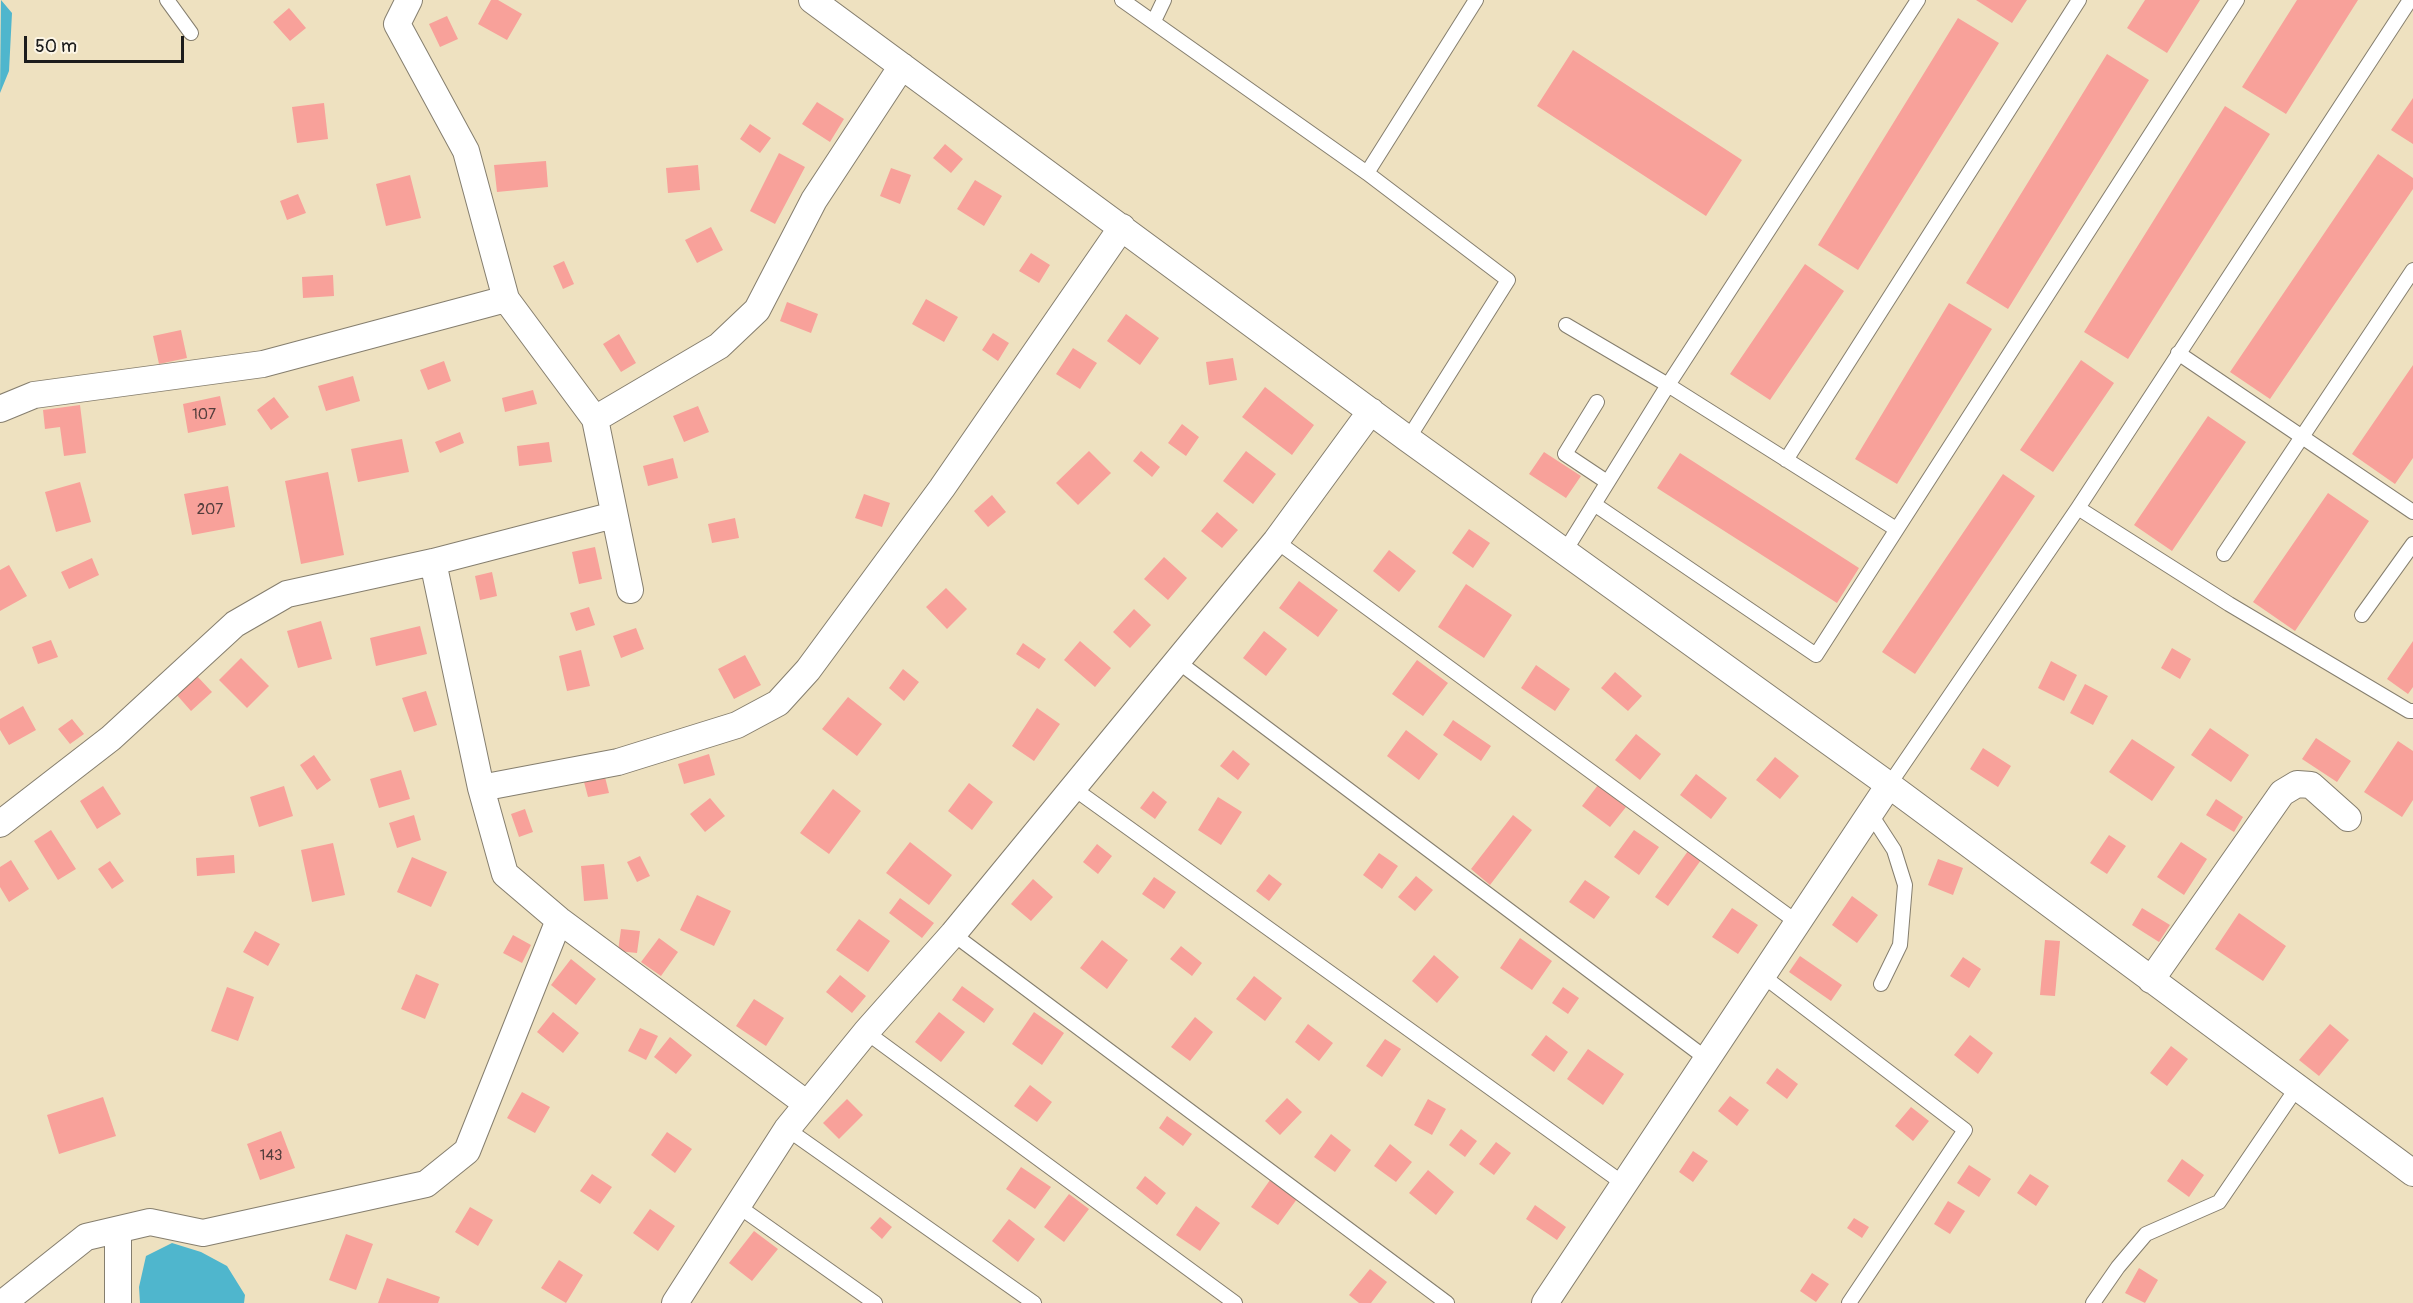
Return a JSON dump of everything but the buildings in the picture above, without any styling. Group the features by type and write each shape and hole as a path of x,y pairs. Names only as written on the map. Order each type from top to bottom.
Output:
{"street":[{"path":"409,0 397,24 466,151 506,299 595,419 630,590"},
{"path":"818,2 1408,439 1889,785 2413,1173"},
{"path":"595,419 719,346 757,310 814,200 902,66"},
{"path":"481,788 618,762 737,725 778,703 808,670 942,488 1122,227"},
{"path":"0,408 34,395 262,364 506,299"},
{"path":"675,1303 787,1129 866,1032 953,934 1276,541 1371,411"},
{"path":"0,824 111,738 235,624 287,594 433,562 614,515"},
{"path":"433,562 481,788 505,874 559,920 807,1104"},
{"path":"2151,980 2282,793 2297,784 2311,785 2348,818"},
{"path":"1545,1303 1889,785"},
{"path":"3,1303 86,1237 150,1222 203,1233 426,1184 467,1151 559,920"},
{"path":"118,1231 118,1303"}],"lane":[{"path":"166,0 191,33"},
{"path":"1122,0 1366,173 1508,280 1408,439"},
{"path":"1154,21 1164,0"},
{"path":"1366,173 1476,0"},
{"path":"1565,551 1668,385 1918,0"},
{"path":"1786,460 2079,0"},
{"path":"1594,504 1816,655 2237,0"},
{"path":"1889,785 2078,508 2410,0"},
{"path":"2224,554 2413,270"},
{"path":"1566,325 1668,385 1896,529"},
{"path":"2178,353 2413,512"},
{"path":"1597,402 1565,454 1607,482"},
{"path":"2078,508 2229,604 2409,711 2413,711"},
{"path":"1276,541 1797,923"},
{"path":"2362,615 2413,544"},
{"path":"1177,661 1707,1059"},
{"path":"1073,788 1624,1184"},
{"path":"1870,813 1894,850 1905,885 1900,945 1881,984"},
{"path":"953,934 1447,1303"},
{"path":"1763,975 1965,1130 1850,1303"},
{"path":"866,1032 1235,1303"},
{"path":"2094,1303 2118,1267 2146,1234 2219,1202 2298,1086"},
{"path":"787,1129 1034,1303"},
{"path":"738,1206 875,1303"}],"water":[{"path":"1,0 12,13 9,71 0,93"},
{"path":"172,1243 201,1252 227,1266 245,1295 244,1303 140,1303 139,1287 146,1256"}]}
